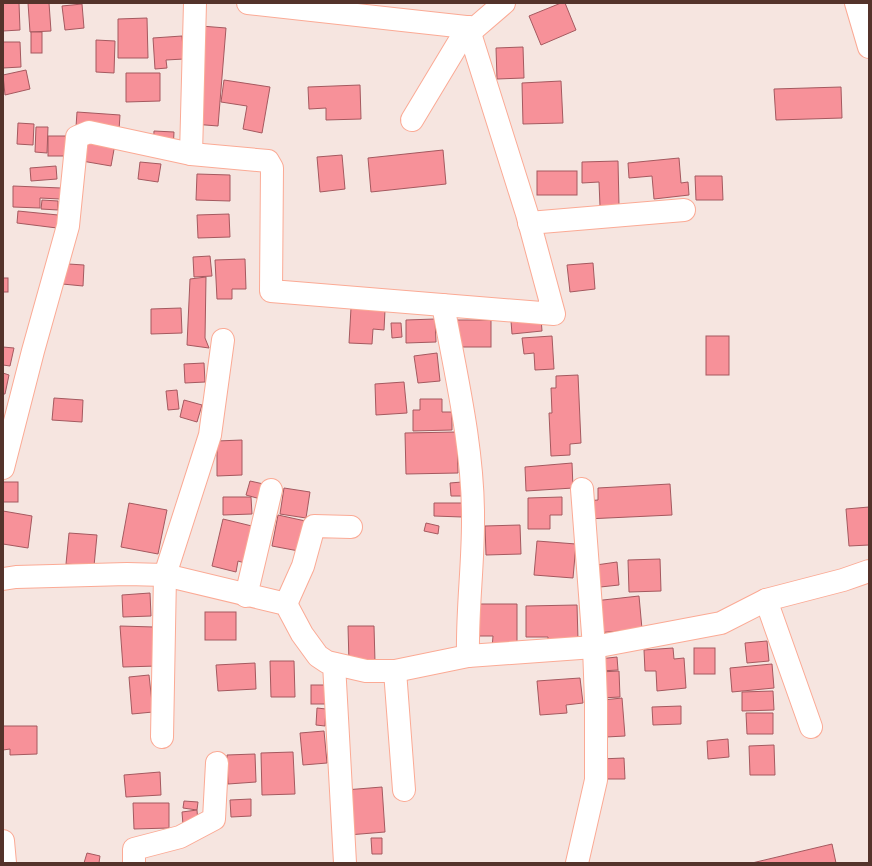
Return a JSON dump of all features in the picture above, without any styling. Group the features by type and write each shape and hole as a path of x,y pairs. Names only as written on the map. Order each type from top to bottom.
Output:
{"street":[{"path":"191,154 195,3"},
{"path":"248,3 475,28 504,3"},
{"path":"856,3 868,42"},
{"path":"3,468 35,344 68,226 77,137 89,132 191,154 268,160 272,168 271,291 554,314 529,223 468,27"},
{"path":"412,120 468,27"},
{"path":"529,223 684,210"},
{"path":"443,305 467,435 473,521 467,621 468,656"},
{"path":"162,738 165,575 210,435 223,340"},
{"path":"577,863 596,780 594,646 582,489"},
{"path":"246,596 271,490"},
{"path":"286,604 303,566 314,526 351,527"},
{"path":"286,604 302,634 318,656 334,664 366,671 394,671 468,656 594,646 721,623 766,600 843,580 869,571"},
{"path":"3,579 16,577 72,575 165,575 246,596 286,604"},
{"path":"766,600 811,727"},
{"path":"334,664 345,863"},
{"path":"394,671 404,790"},
{"path":"134,863 134,850 180,837 214,819 217,763"},
{"path":"3,841 5,863"}],"building":[{"path":"3,3 19,3 20,30 3,31"},
{"path":"28,3 49,3 51,31 30,32"},
{"path":"561,3 565,3 576,30 541,45 529,16"},
{"path":"82,4 84,28 65,30 62,6"},
{"path":"147,18 148,58 118,58 118,19"},
{"path":"201,26 226,28 218,126 193,124"},
{"path":"31,32 42,32 42,53 31,53"},
{"path":"182,36 184,59 166,60 167,68 155,69 153,38"},
{"path":"96,40 115,41 114,73 96,72"},
{"path":"3,42 20,42 21,67 3,68"},
{"path":"523,47 524,78 497,79 496,48"},
{"path":"26,70 30,89 5,95 3,75"},
{"path":"126,73 160,73 160,101 126,102"},
{"path":"224,80 270,87 262,133 243,129 247,106 221,102"},
{"path":"561,81 563,123 523,124 522,83"},
{"path":"360,85 361,119 326,120 326,108 309,109 308,87"},
{"path":"841,87 842,118 776,120 774,89"},
{"path":"77,112 120,115 119,130 76,127"},
{"path":"18,123 34,124 33,145 17,144"},
{"path":"36,127 48,127 47,153 35,152"},
{"path":"154,131 174,132 173,151 153,150"},
{"path":"48,136 66,136 66,156 48,156"},
{"path":"86,139 115,144 111,166 82,161"},
{"path":"443,150 446,184 371,192 368,158"},
{"path":"342,155 345,189 320,192 317,157"},
{"path":"679,158 681,183 688,182 689,195 654,199 652,176 629,178 628,163"},
{"path":"618,161 619,206 600,206 599,182 582,183 582,162"},
{"path":"140,162 161,164 158,182 138,179"},
{"path":"56,166 57,179 31,181 30,168"},
{"path":"537,171 577,171 577,195 537,195"},
{"path":"197,174 230,175 230,201 196,200"},
{"path":"695,176 722,176 723,200 696,200"},
{"path":"13,186 61,188 60,199 40,198 40,208 13,207"},
{"path":"42,200 58,201 58,210 41,209"},
{"path":"18,211 58,215 57,228 17,223"},
{"path":"229,214 230,237 198,238 197,215"},
{"path":"210,256 212,276 194,277 193,257"},
{"path":"245,259 246,289 232,289 232,299 217,299 215,260"},
{"path":"53,263 84,265 83,286 52,283"},
{"path":"593,263 595,289 570,292 567,265"},
{"path":"206,277 205,338 209,348 187,345 190,279"},
{"path":"3,278 8,278 8,292 3,292"},
{"path":"181,308 182,333 151,334 151,309"},
{"path":"351,308 385,310 384,330 373,329 372,344 349,343"},
{"path":"541,318 542,331 512,334 511,321"},
{"path":"435,319 436,342 406,343 406,320"},
{"path":"457,320 491,320 491,347 457,347"},
{"path":"391,323 401,323 402,337 392,338"},
{"path":"552,336 554,369 535,370 534,353 524,354 522,338"},
{"path":"706,336 729,336 729,375 706,375"},
{"path":"3,347 14,348 10,366 3,365"},
{"path":"437,353 440,381 418,383 414,356"},
{"path":"204,363 205,382 185,383 184,364"},
{"path":"3,373 9,375 5,394 3,394"},
{"path":"578,375 581,443 570,444 570,455 551,456 549,413 552,413 551,388 556,388 556,376"},
{"path":"404,382 407,413 376,415 375,384"},
{"path":"177,390 179,409 168,410 166,391"},
{"path":"54,398 83,400 82,422 52,420"},
{"path":"420,399 442,399 442,412 452,412 452,430 413,431 413,410 420,410"},
{"path":"184,400 202,405 197,422 180,417"},
{"path":"457,432 458,473 406,474 405,433"},
{"path":"242,440 242,475 217,476 217,441"},
{"path":"572,463 573,488 526,491 525,467"},
{"path":"250,481 268,485 264,500 246,495"},
{"path":"3,482 18,482 18,502 3,502"},
{"path":"462,482 462,496 451,496 450,483"},
{"path":"670,484 672,515 586,519 585,501 598,500 598,488"},
{"path":"284,488 310,492 306,518 280,514"},
{"path":"223,497 251,497 252,514 223,515"},
{"path":"562,497 562,515 550,515 550,529 528,529 528,498"},
{"path":"129,503 167,510 158,554 121,547"},
{"path":"434,503 462,503 462,517 434,516"},
{"path":"869,507 869,545 849,546 846,509"},
{"path":"3,511 32,516 28,548 3,544"},
{"path":"278,515 310,522 304,552 272,546"},
{"path":"223,519 256,527 248,564 238,561 236,572 212,566"},
{"path":"426,523 439,526 438,534 424,531"},
{"path":"520,525 521,554 486,555 485,526"},
{"path":"69,533 97,535 94,566 66,564"},
{"path":"537,541 576,544 573,578 534,575"},
{"path":"660,559 661,591 629,592 628,560"},
{"path":"617,562 619,585 591,588 589,566"},
{"path":"150,593 151,616 123,617 122,595"},
{"path":"639,596 642,629 597,633 594,601"},
{"path":"478,604 517,604 517,649 492,648 493,636 478,636"},
{"path":"577,605 578,640 548,641 548,637 526,637 526,606"},
{"path":"205,612 236,612 236,640 205,640"},
{"path":"120,626 154,627 157,666 123,667"},
{"path":"348,626 374,626 375,662 349,663"},
{"path":"767,641 769,661 747,663 745,643"},
{"path":"673,648 674,659 684,658 686,688 657,691 656,671 645,671 644,650"},
{"path":"694,648 715,648 715,674 694,674"},
{"path":"617,657 618,670 600,671 599,659"},
{"path":"270,661 294,661 295,697 271,697"},
{"path":"255,663 256,689 218,691 216,665"},
{"path":"772,664 774,688 732,692 730,668"},
{"path":"619,671 620,697 601,698 600,672"},
{"path":"149,675 153,712 132,714 129,677"},
{"path":"580,678 583,703 566,705 567,713 540,715 537,681"},
{"path":"311,685 326,685 326,704 311,704"},
{"path":"773,691 774,710 742,711 742,692"},
{"path":"622,698 625,736 606,737 603,700"},
{"path":"681,706 681,724 653,725 652,707"},
{"path":"317,708 326,709 325,726 316,725"},
{"path":"746,713 773,713 773,734 747,734"},
{"path":"3,726 37,726 37,754 10,755 10,749 3,750"},
{"path":"324,731 327,763 303,765 300,733"},
{"path":"728,739 729,757 708,759 707,741"},
{"path":"774,745 775,775 750,775 749,746"},
{"path":"293,752 295,794 262,795 261,753"},
{"path":"255,754 256,782 228,784 227,755"},
{"path":"624,758 625,779 601,779 600,759"},
{"path":"160,772 161,795 126,797 124,775"},
{"path":"382,787 385,832 348,835 345,790"},
{"path":"251,799 251,816 231,817 230,800"},
{"path":"184,801 198,802 197,810 183,808"},
{"path":"133,803 169,803 169,828 134,829"},
{"path":"197,810 198,823 183,825 182,812"},
{"path":"371,838 382,838 382,854 372,854"},
{"path":"832,844 836,863 752,863"},
{"path":"87,853 100,856 99,863 84,863"}]}
